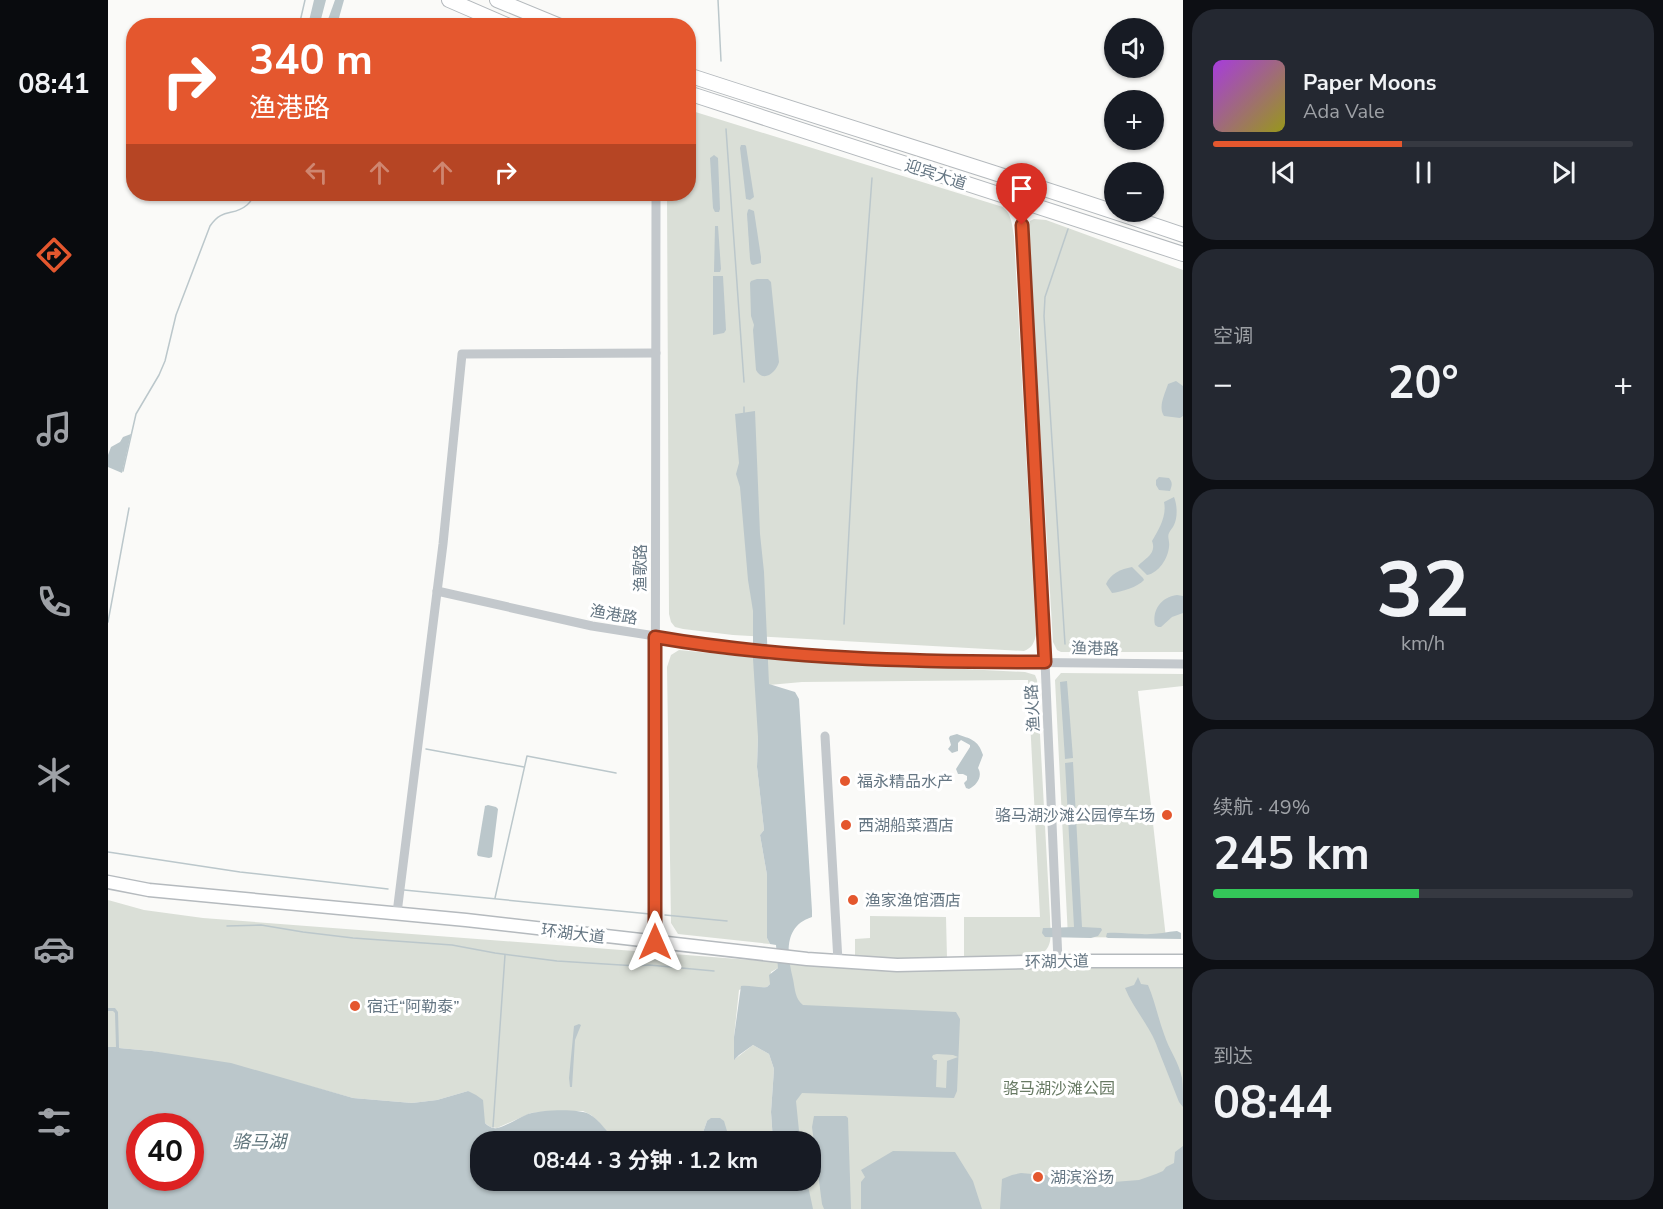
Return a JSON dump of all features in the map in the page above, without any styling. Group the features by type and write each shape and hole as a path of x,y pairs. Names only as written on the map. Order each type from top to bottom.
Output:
{"highway":[{"path":"449,0 491,18"},
{"path":"508,2 543,18"},
{"name":"迎宾大道","path":"696,78 1063,194 1183,235"},
{"name":"迎宾大道","path":"696,96 1183,254"}],"main road":[{"path":"508,2 508,18"},
{"name":"环湖大道","path":"108,882 149,890 397,913 807,959 897,965 1183,961"}],"street":[{"name":"渔歌路","path":"655,942 656,201"},
{"name":"渔火路","path":"1021,202 1058,961"},
{"path":"397,913 437,591 462,354 656,353"},
{"name":"渔港路","path":"437,591 592,626 737,649 988,662 1183,664"},
{"path":"825,736 837,961"}],"green space":[{"path":"696,112 1003,207 1011,220 1014,236 1036,635 1032,645 1024,651 733,635 675,627 669,614 667,201 696,201"},
{"path":"1046,220 1183,270 1183,652 1061,652 1057,650 1053,642 1028,227 1030,221"},
{"path":"679,650 768,659 1025,672 1035,675 1050,917 1050,940 1047,949 1037,957 964,958 964,917 1040,917 1028,680 802,682 769,685 758,737 757,767 764,830 760,835 767,875 767,938 770,944 678,934 671,923 667,667 671,655"},
{"path":"1061,673 1183,674 1183,686 1138,691 1166,938 1068,937 1055,680"},
{"path":"108,900 144,910 203,918 778,962 778,968 771,972 770,984 767,987 748,986 739,990 734,1037 735,1059 753,1045 769,1054 774,1069 771,1112 772,1131 724,1131 707,1121 704,1131 606,1131 591,1115 583,1111 531,1113 497,1128 485,1123 468,1091 437,1100 412,1103 353,1098 284,1079 152,1051 108,1047"},
{"path":"870,916 946,917 947,958 855,957 855,939 870,938"},
{"name":"骆马湖沙滩公园","path":"789,962 860,969 905,970 1090,966 1183,967 1183,1209 798,1209 793,1191 821,1191 821,1131 786,1131"}],"water":[{"path":"314,0 326,0 321,18 310,18"},
{"path":"335,0 344,0 339,18 329,18"},
{"path":"741,145 746,146 754,197 750,200 746,199"},
{"path":"714,155 718,158 719,212 715,212 713,208 710,158"},
{"path":"749,209 754,211 761,257 761,263 753,265 750,259 747,214"},
{"path":"715,226 718,226 720,272 714,272"},
{"path":"713,276 723,276 726,330 724,333 713,335"},
{"path":"757,279 768,279 771,282 779,362 772,373 766,376 762,376 756,370 750,283"},
{"path":"1176,381 1183,386 1183,416 1180,418 1164,416 1162,412 1168,384"},
{"path":"755,411 769,684 795,692 799,699 812,917 796,927 789,942 789,960 797,997 803,1005 956,1012 960,1019 957,1091 954,1098 802,1093 796,1101 799,1131 772,1131 771,1112 774,1069 769,1054 753,1045 734,1060 734,1037 741,986 767,987 770,984 769,975 778,968 776,945 770,944 767,938 767,875 760,835 764,830 757,767 753,611 740,487 736,474 739,463 735,414","holes":["933,1055 958,1057 947,1061 946,1088 936,1087 937,1060 934,1060"]},
{"path":"131,434 122,473 108,467 111,447 120,442 123,437"},
{"path":"1159,477 1169,478 1172,484 1170,491 1159,490 1156,480"},
{"path":"1174,497 1176,518 1168,535 1167,556 1159,568 1147,575 1138,566 1152,553 1152,541 1160,527 1164,502"},
{"path":"1132,567 1144,580 1129,589 1112,593 1106,584 1110,577 1116,572"},
{"path":"1183,596 1183,613 1172,617 1158,627 1154,619 1156,609 1166,598"},
{"path":"1067,681 1073,758 1065,759 1060,682"},
{"path":"957,734 976,743 983,755 978,768 980,774 978,780 969,789 964,783 967,776 958,774 956,769 970,745 961,740 958,743 958,751 952,753 948,749 951,745 950,736"},
{"path":"1073,762 1082,927 1101,928 1102,930 1098,936 1091,938 1045,937 1042,933 1043,928 1074,927 1065,763"},
{"path":"485,806 498,809 492,857 489,858 477,854"},
{"path":"1177,931 1181,933 1181,939 1106,937 1107,933 1151,934"},
{"path":"1138,977 1141,984 1148,985 1166,1040 1181,1072 1183,1107 1155,1041 1125,988 1134,985"},
{"name":"骆马湖","path":"108,1008 115,1008 118,1012 119,1048 231,1063 353,1098 412,1103 437,1100 468,1091 483,1100 485,1123 493,1128 505,1126 534,1113 559,1110 589,1114 597,1119 607,1131 470,1131 470,1191 809,1191 813,1209 108,1209 108,1047 116,1047 115,1013 108,1011"},
{"path":"581,1025 575,1040 572,1087 570,1087 574,1026"},
{"path":"814,1116 846,1116 848,1118 851,1209 824,1209 820,1191 821,1131 813,1131"},
{"path":"711,1118 720,1118 724,1121 727,1131 704,1131 707,1121"},
{"name":"湖滨浴场","path":"1183,1146 1183,1209 1000,1209 1002,1179 1012,1175 1021,1173 1055,1176 1102,1183 1139,1180 1163,1171 1174,1163 1175,1152"},
{"path":"893,1151 955,1152 973,1181 982,1209 861,1209 861,1182 865,1177 861,1170"}],"waterway":[{"path":"301,18 305,0"},
{"path":"718,0 721,61"},
{"path":"726,129 744,382"},
{"path":"844,624 857,382 872,178"},
{"path":"123,471 136,414 165,361 176,315 210,226 219,216 242,209 250,201"},
{"path":"1065,644 1044,316 1045,297 1068,229"},
{"path":"744,407 744,413"},
{"path":"108,622 129,508"},
{"path":"426,749 524,767"},
{"path":"495,898 527,756 616,773"},
{"path":"108,852 240,872 388,889"},
{"path":"404,890 650,914"},
{"path":"665,915 727,921"},
{"path":"227,926 261,925 353,938 452,945 557,961 649,965 714,971"},
{"path":"493,1127 505,955"}],"place":[{"name":"福永精品水产","path":"845,781"},
{"name":"骆马湖沙滩公园停车场","path":"1167,815"},
{"name":"西湖船菜酒店","path":"846,825"},
{"name":"渔家渔馆酒店","path":"853,900"},
{"name":"宿迁“阿勒泰”","path":"355,1006"},
{"name":"湖滨浴场","path":"1038,1177"}],"route":[{"path":"655,942 655,637 737,649 822,655 1045,662 1022,225"}]}
